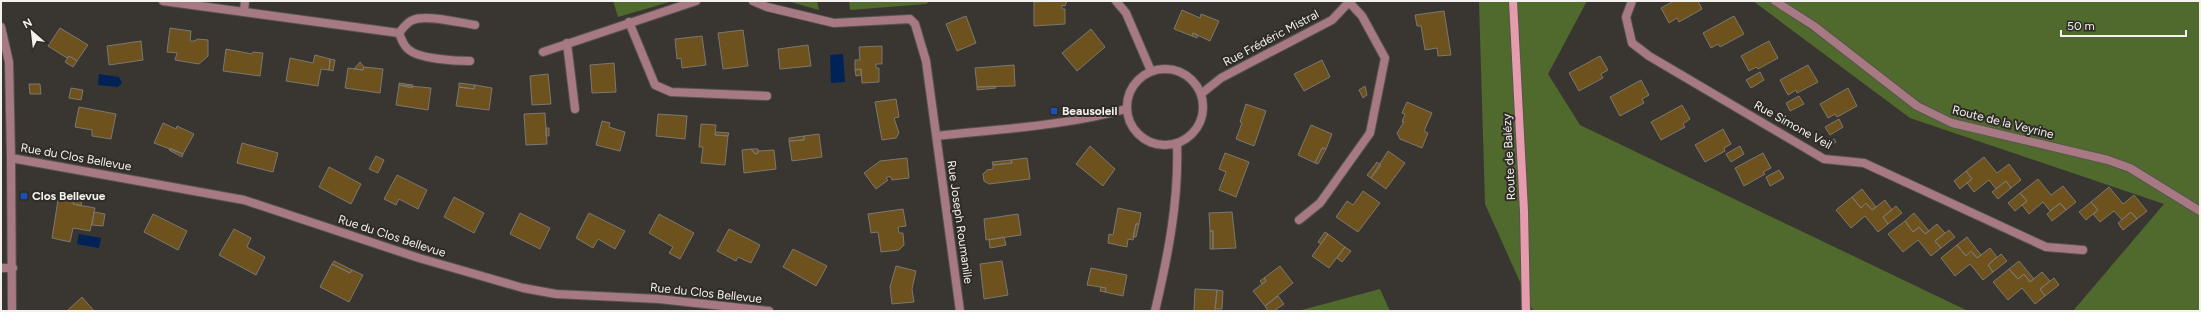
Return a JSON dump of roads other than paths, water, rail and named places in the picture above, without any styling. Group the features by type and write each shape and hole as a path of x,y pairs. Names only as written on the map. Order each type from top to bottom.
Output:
{"main road":[{"name":"Route de Balézy","path":"1513,1 1524,211 1526,311"}],"street":[{"path":"162,1 399,32"},
{"path":"244,11 245,1"},
{"path":"543,52 629,22 696,1"},
{"name":"Rue Joseph Roumanille","path":"753,1 767,7 834,23 910,19 914,24 926,61 960,311"},
{"path":"1116,1 1126,13 1151,71"},
{"name":"Rue Simone Veil","path":"1632,1 1626,17 1632,42 1649,56 1824,159 1864,162 2046,247 2083,250"},
{"name":"Route de la Veyrine","path":"1775,1 1814,26 1917,106 1952,123 2108,160 2130,168 2200,211"},
{"path":"1299,220 1320,203 1370,132 1385,58 1362,16 1349,2"},
{"name":"Rue Frédéric Mistral","path":"1201,94 1221,78 1332,20 1349,2"},
{"path":"399,32 414,19 423,18 475,25"},
{"path":"629,22 655,85 662,90 671,92 767,96"},
{"path":"1,27 9,62 12,158 12,311"},
{"path":"399,32 403,44 412,52 453,62 470,61"},
{"path":"567,43 575,109"},
{"path":"1171,69 1189,78 1201,94 1203,114 1194,132 1177,144 1159,145 1143,139 1131,126 1126,109 1132,86 1151,71 1171,69"},
{"path":"937,136 1051,123 1105,115 1126,109"},
{"path":"1155,311 1169,253 1178,172 1177,144"},
{"name":"Rue du Clos Bellevue","path":"12,158 244,200 419,258 524,288 556,294 660,299 769,311"},
{"path":"1,268 13,268"}],"water":[{"path":"843,54 845,82 831,83 830,55"},
{"path":"99,74 119,77 122,83 118,87 98,85"},
{"path":"79,234 101,238 99,248 77,244"}],"place":[{"name":"Beausoleil","path":"1054,111"},
{"name":"Clos Bellevue","path":"24,196"}]}
